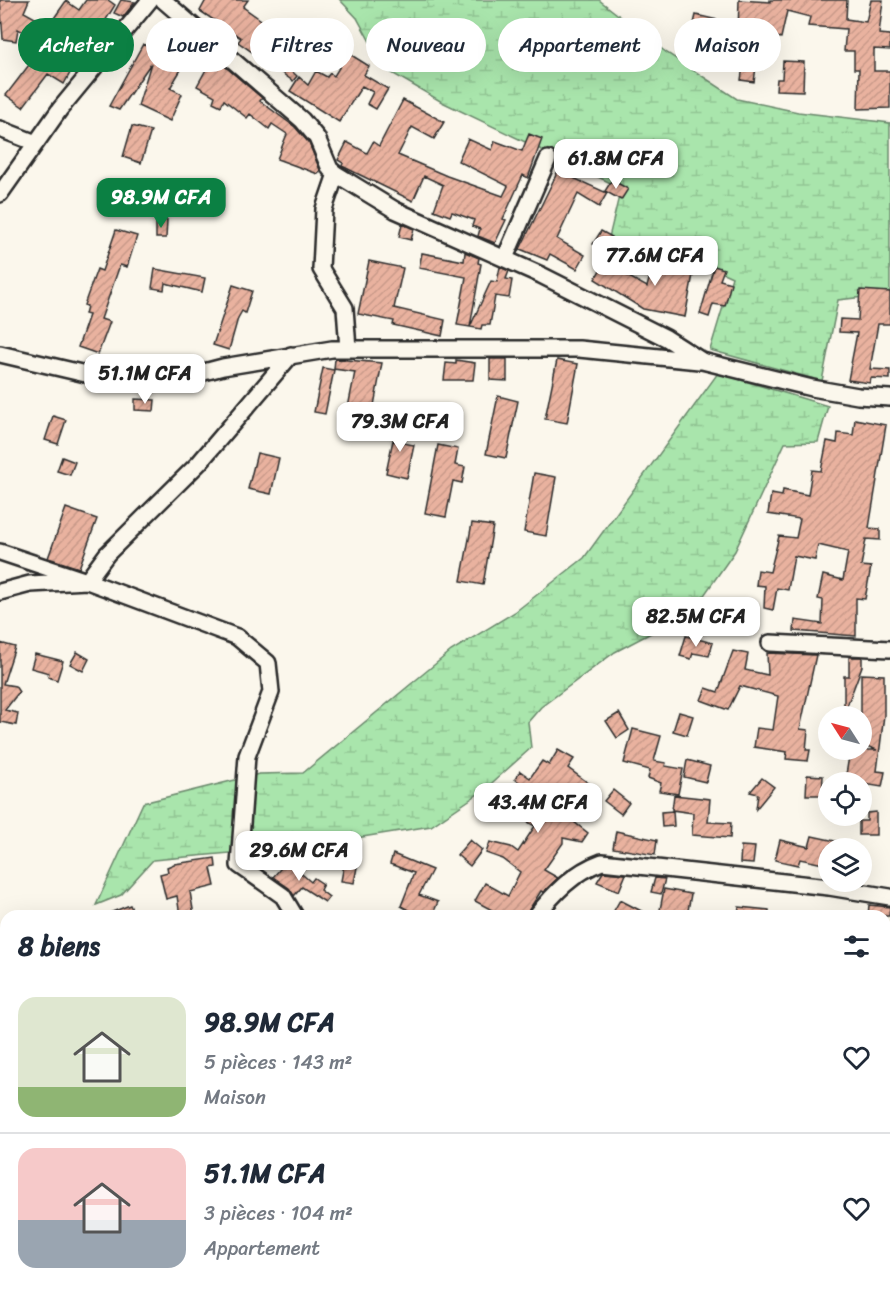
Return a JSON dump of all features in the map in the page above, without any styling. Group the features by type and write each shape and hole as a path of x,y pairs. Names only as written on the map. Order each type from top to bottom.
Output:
{"street":[{"path":"0,194 36,143 150,0"},
{"path":"163,0 302,120 317,138 330,169 336,174 394,210 505,258 657,333 702,361"},
{"path":"0,129 36,143"},
{"path":"505,258 548,159"},
{"path":"336,174 324,209 321,269 345,308 348,349"},
{"path":"0,354 90,375 149,381 185,377 291,355 348,349 579,349 702,361 812,388 858,396 890,398"},
{"path":"0,592 30,584 87,580 107,554 199,463 291,355"},
{"path":"0,552 87,580 237,637 268,663 271,692 247,756 239,865 283,896 291,910"},
{"path":"770,643 890,649"},
{"path":"542,910 583,870 602,862 829,886 890,897"}],"green space":[{"path":"340,0 599,0 622,18 498,18 498,72 662,72 662,49 674,58 674,72 696,72 737,99 798,112 890,123 890,294 838,300 822,381 710,350 732,277 710,267 605,254 621,188 442,102 390,72 486,72 486,18 366,18 366,34 357,18"},
{"path":"718,373 828,406 818,442 785,443 735,551 693,611 615,652 541,707 528,722 531,748 484,790 431,826 306,846 153,860 121,895 96,905 143,803 259,774 303,773 451,651 515,612 584,558"}],"building":[{"path":"0,0 29,0 24,12 35,18 18,18 16,41 3,39"},
{"path":"86,0 108,0 115,5 107,18 54,18 66,1 79,10"},
{"path":"121,0 135,2 123,17 114,13"},
{"path":"206,0 248,0 243,7 258,18 250,18 250,51 238,42 241,38 238,36 238,18 211,18 200,11"},
{"path":"739,0 770,2 770,0 847,0 846,19 866,22 871,0 883,0 879,34 890,35 890,50 874,49 874,71 890,71 890,108 858,109 859,69 854,69 854,51 844,51 846,29 808,26 810,17 787,11 781,38 781,18 738,18"},
{"path":"143,44 146,46 146,70 119,110 109,106 128,72 134,72 134,60"},
{"path":"354,57 366,64 364,75 388,89 376,109 367,104 373,92 362,86 339,122 290,91 299,77 308,85 315,72 327,77 330,73 334,76 336,72 354,72"},
{"path":"783,61 804,62 803,91 776,90 777,79 782,79"},
{"path":"24,72 71,72 64,84 48,74 23,107 6,95"},
{"path":"148,72 180,72 170,88 182,94 170,121 138,106"},
{"path":"205,72 231,72 262,98 260,101 295,127 309,143 320,170 318,174 277,159 287,134 272,124 269,129 250,114 247,118 224,100 221,106 213,102 215,96 197,86"},
{"path":"280,72 293,72 297,76 293,81"},
{"path":"742,72 755,72 754,82 741,80"},
{"path":"403,100 444,122 434,139 412,127 398,155 503,196 508,186 458,161 468,139 492,150 495,141 522,151 529,134 542,139 528,178 523,175 495,243 478,236 480,229 472,226 474,220 452,212 450,216 434,210 443,185 424,176 413,201 342,166 343,163 338,160 347,142 367,153 373,142 379,146"},
{"path":"132,126 151,131 141,163 123,157"},
{"path":"558,171 607,193 599,207 578,194 557,239 585,255 577,269 550,254 547,260 520,249"},
{"path":"612,180 628,189 621,200 605,191"},
{"path":"156,220 167,220 166,238 156,238"},
{"path":"402,224 414,229 411,240 399,237"},
{"path":"116,230 137,236 127,267 120,265 101,319 110,322 98,354 78,347 89,315 85,314 87,306 84,305 97,269 102,271"},
{"path":"601,231 612,237 604,251 593,244"},
{"path":"465,252 479,258 478,263 481,264 470,327 457,325 466,277 419,268 422,253 464,261"},
{"path":"657,258 695,264 685,317 643,309 595,279 604,263 647,287 650,276 654,276"},
{"path":"369,261 403,268 394,308 445,320 442,336 393,325 394,321 358,314"},
{"path":"714,266 724,269 720,280 731,283 725,306 713,304 709,317 700,314"},
{"path":"500,267 509,271 506,279 512,280 509,298 495,296 490,325 482,325 481,329 470,327 491,281 497,282"},
{"path":"155,269 205,278 202,292 165,283 164,290 152,288"},
{"path":"233,285 252,291 245,313 242,311 238,318 229,350 213,345"},
{"path":"860,290 890,292 890,324 878,324 870,369 890,370 890,379 871,378 870,383 848,380 857,333 839,332 840,319 858,320"},
{"path":"335,359 382,363 369,432 344,428 355,372 334,369"},
{"path":"490,359 507,359 507,381 490,380"},
{"path":"456,360 475,363 473,380 444,380 446,363 456,364"},
{"path":"557,360 578,364 567,423 545,419"},
{"path":"323,368 334,370 325,414 314,412"},
{"path":"498,396 518,401 506,458 486,454"},
{"path":"135,399 155,400 154,411 135,410"},
{"path":"53,416 66,420 58,444 45,440"},
{"path":"855,419 886,425 869,528 880,529 880,540 866,539 861,566 871,567 865,599 856,598 856,636 794,631 795,620 822,624 823,600 818,599 823,575 843,580 848,552 818,545 815,560 794,556 788,590 777,588 773,610 764,608 765,586 756,585 758,570 770,572 779,536 796,538 800,519 768,514 771,494 782,496 783,490 808,495 812,470 821,471 827,441 837,443 838,433 853,435"},
{"path":"404,422 411,428 403,443 414,445 407,478 386,473 393,440 395,441 396,427"},
{"path":"438,445 458,449 455,465 465,467 462,483 453,481 446,517 425,513"},
{"path":"257,453 279,458 271,494 248,489"},
{"path":"62,457 75,462 70,475 57,471"},
{"path":"534,473 556,477 546,536 524,532"},
{"path":"66,508 97,519 79,568 48,558"},
{"path":"472,523 493,526 483,585 461,581"},
{"path":"728,614 742,616 739,631 726,629"},
{"path":"686,636 713,643 709,656 693,653 691,659 680,656"},
{"path":"0,643 15,647 3,684 15,686 19,692 5,710 18,713 16,725 0,722"},
{"path":"733,651 748,654 745,670 768,675 767,653 816,655 800,729 808,730 806,750 810,750 808,761 786,759 787,752 754,747 757,728 773,730 778,696 740,686 728,710 701,700 706,688 718,692"},
{"path":"77,652 89,659 83,671 70,664"},
{"path":"35,654 63,661 57,680 48,677 49,673 31,668"},
{"path":"849,657 862,657 862,666 847,706 844,706 844,676 849,676"},
{"path":"861,674 884,675 884,715 877,771 885,772 882,787 872,785 872,772 846,772 848,760 872,760 872,750 877,750 872,748 872,706 861,706"},
{"path":"679,712 693,716 687,735 673,731"},
{"path":"619,713 629,730 617,738 606,721"},
{"path":"633,729 661,736 654,761 666,763 665,766 683,769 678,794 659,791 661,783 648,778 650,770 624,763"},
{"path":"558,750 574,759 568,768 591,785 569,818 588,833 582,842 563,838 563,843 544,870 558,878 543,892 541,891 529,910 492,910 475,901 485,883 508,896 520,872 503,859 486,853 490,842 511,847 518,852 535,826 507,810 523,785 515,779 520,771 530,778 542,761 549,765"},
{"path":"687,760 710,766 706,782 684,777"},
{"path":"807,775 818,776 818,795 806,795"},
{"path":"762,778 774,787 756,809 758,794 750,792"},
{"path":"613,790 629,803 621,814 604,801"},
{"path":"674,795 710,799 708,822 731,823 730,838 692,835 693,813 672,810"},
{"path":"673,811 674,826 662,827 661,812"},
{"path":"872,812 876,812 876,835 859,835 859,826 872,826"},
{"path":"616,831 657,840 655,855 613,848"},
{"path":"812,836 821,838 818,838 818,863 800,859 798,865 775,860 780,840 809,847"},
{"path":"470,840 482,850 470,866 457,855"},
{"path":"741,846 755,847 753,864 740,863"},
{"path":"393,854 432,870 419,895 438,902 435,910 408,910 401,906 414,873 390,864"},
{"path":"215,858 216,867 211,868 215,886 190,892 193,910 179,910 177,896 166,899 160,874 168,872 167,867"},
{"path":"287,861 311,882 314,878 323,884 320,890 329,897 325,902 302,887 294,896 289,888 273,877"},
{"path":"344,865 357,867 354,883 341,881"},
{"path":"603,872 626,874 619,891 597,882"},
{"path":"655,878 665,879 661,894 651,892"},
{"path":"664,889 691,894 688,910 660,910"},
{"path":"620,900 639,910 614,910"},
{"path":"130,905 132,910 117,910"},
{"path":"869,905 890,907 890,910 869,910"},
{"path":"739,907 769,910 739,910"}]}
